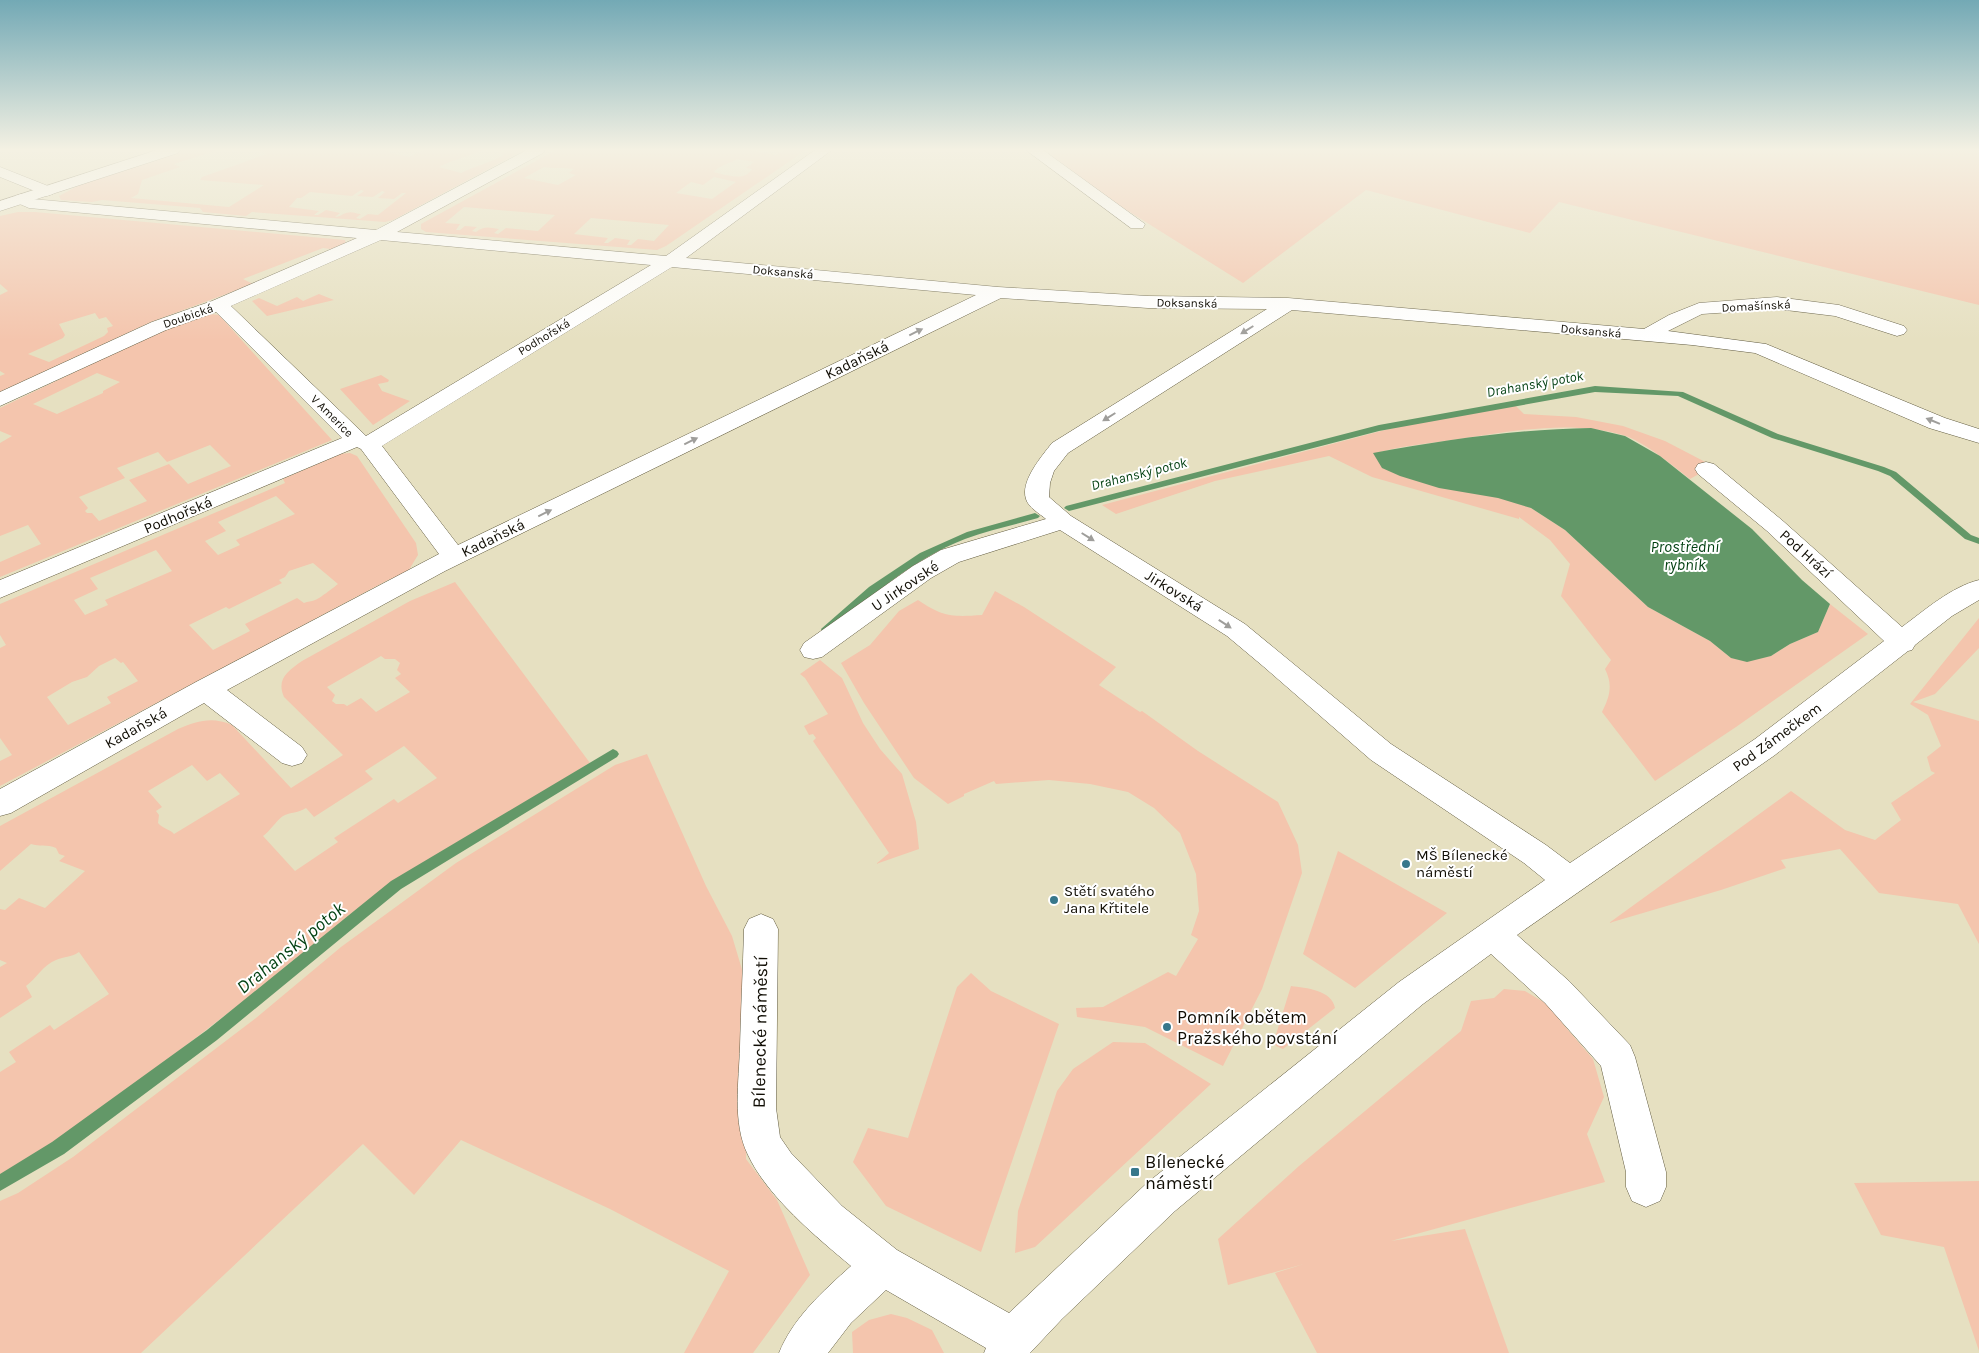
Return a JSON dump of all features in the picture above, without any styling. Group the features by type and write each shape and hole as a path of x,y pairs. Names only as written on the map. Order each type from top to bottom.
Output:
{"street":[{"name":"Doksanská","path":"140,213 998,292 1148,302 1288,304 1648,335 1759,348 1937,423 1979,436"},
{"name":"Doubická","path":"0,400 159,326 219,305 379,235 420,213"},
{"name":"Podhořská","path":"0,590 362,442 669,262 737,213"},
{"path":"1122,213 1137,224"},
{"name":"Kadaňská","path":"0,804 206,688 454,557 998,292"},
{"name":"Domašínská","path":"1648,335 1676,318 1699,309 1777,303 1812,306 1839,311 1897,330"},
{"name":"Jirkovská","path":"1288,304 1060,448 1043,468 1037,486 1038,499 1062,521 1236,630 1274,660 1381,752 1534,854 1570,881"},
{"name":"V Americe","path":"219,305 362,442 454,557"},
{"path":"1759,348 1818,354"},
{"name":"Pod Hrází","path":"1706,470 1775,526 1902,643"},
{"name":"U Jirkovské","path":"813,650 922,572 950,556 1062,521"},
{"name":"Pod Zámečkem","path":"1570,881 1765,748 1943,610 1979,588"},
{"path":"206,688 292,756"},
{"name":"Bílenecké náměstí","path":"762,928 757,1108 762,1143 777,1167 828,1220 882,1266 1009,1346 1047,1304 1161,1197 1411,993 1492,934 1570,881"},
{"path":"1492,934 1557,992 1617,1058 1646,1172 1646,1187"},
{"path":"801,1353 836,1308 882,1266"}],"shaded area":[{"path":"13,213 48,213 345,240 346,247 337,250 323,248 243,279 253,284 151,322 0,392 0,376 5,374 0,371 0,295 8,291 0,284 0,216","holes":["95,313 99,319 106,317 113,326 107,328 108,332 104,336 49,362 28,354 63,338 65,335 59,324"]},
{"path":"215,213 250,213 246,216"},
{"path":"267,213 316,213 314,215 318,215 321,213 340,213 335,217 338,217 346,213 357,213 361,214 356,218 360,219 368,214 406,213 385,222"},
{"path":"441,213 457,213 445,223 460,224 456,230 460,230 465,226 477,227 472,231 476,232 490,228 499,229 494,233 498,234 506,228 538,231 555,215 534,213 714,213 666,246 657,250 426,232 421,229 421,224","holes":["591,218 669,225 654,241 638,239 631,245 627,245 630,240 615,238 608,243 604,243 608,238 574,234"]},
{"path":"1132,213 1335,213 1243,283"},
{"path":"1454,213 1549,213 1530,233"},
{"path":"1604,213 1979,213 1979,305"},
{"path":"319,294 334,300 267,316 252,301 259,298 277,306 297,297 303,301"},
{"path":"210,314 219,315 332,440 0,577 0,562 41,544 28,525 0,536 0,443 12,436 0,431 0,408 152,335","holes":["97,373 120,382 103,391 103,393 57,414 33,404","210,445 231,466 188,484 169,464 129,480 147,501 99,521 92,513 85,511 88,508 79,497 125,478 117,468 158,452 167,462"]},
{"path":"381,375 389,380 388,382 378,384 382,391 410,401 373,425 340,389"},
{"path":"1515,405 1524,414 1576,417 1623,426 1665,441 1713,466 1690,479 1657,454 1631,438 1602,430 1560,427 1538,428 1402,447 1374,454 1531,508 1565,530 1648,607 1710,641 1731,658 1771,656 1790,644 1818,632 1830,604 1868,634 1736,727 1655,781 1602,712 1610,690 1605,669 1611,660 1561,596 1570,564 1550,540 1519,517 1519,519 1372,477 1329,456 1215,481 1116,514 1102,505 1400,426"},
{"path":"350,453 357,456 416,543 418,555 407,573 388,580 0,786 0,761 12,755 0,738 0,648 6,645 0,635 0,604 285,483 283,479 340,454","holes":["276,496 295,514 236,540 240,545 218,555 205,541 226,531 218,522","156,550 172,571 105,600 108,605 85,615 74,600 98,589 90,578","313,563 338,584 317,599 304,603 297,598 245,624 250,631 213,650 189,625 226,607 229,609 282,583 279,580 285,577 289,571","115,658 121,663 123,662 138,681 107,697 111,703 68,725 47,697 72,682 87,677 99,666"]},
{"path":"455,582 590,763 415,869 63,1140 0,1179 0,1072 16,1062 9,1052 50,1025 54,1030 109,994 79,952 47,965 26,986 32,997 0,1018 0,967 7,963 0,960 0,909 5,910 19,898 45,908 85,871 59,861 65,856 59,854 56,848 31,844 0,871 0,826 178,729 211,720 232,725 291,788 343,755 284,697 281,685 282,680 292,668 302,661 410,601","holes":["381,656 385,659 395,659 400,663 397,670 401,674 395,678 410,692 376,712 361,698 347,706 336,704 332,701 335,695 327,687","404,746 437,778 398,803 394,799 334,838 338,842 295,871 263,836 283,816 306,808 314,817 373,779 365,771","192,765 207,781 220,773 240,794 174,834 158,823 159,815 156,811 162,807 148,791"]},
{"path":"995,591 1024,607 1116,667 1099,685 1140,712 1142,711 1198,751 1278,802 1298,845 1302,873 1262,989 1223,1066 1145,1027 1077,1017 1076,1008 1103,1007 1168,972 1176,976 1198,939 1191,935 1199,911 1196,874 1180,833 1154,808 1128,792 1090,784 1049,780 996,784 994,781 964,794 964,796 948,804 914,778 864,703 841,663 870,645 899,611 918,600 934,610 948,615 982,615"},
{"path":"1979,618 1979,648 1935,694 1913,702 1979,721 1979,944 1958,904 1879,893 1840,849 1781,860 1786,868 1721,890 1609,923 1791,791 1845,830 1875,840 1901,820 1891,803 1935,773 1931,771 1927,757 1941,746 1928,715 1910,704"},
{"path":"820,660 842,678 863,723 880,749 902,774 916,822 919,849 876,864 889,853 813,741 816,738 813,734 809,735 804,726 828,714 805,678 800,674"},
{"path":"647,754 706,886 732,936 749,993 746,1159 777,1200 810,1275 753,1353 684,1353 729,1271 610,1209 461,1140 414,1195 363,1144 141,1353 0,1353 0,1201 18,1193 73,1157 256,1018 341,947 456,863 615,765"},
{"path":"1338,851 1447,913 1355,988 1303,954"},
{"path":"971,973 991,991 1059,1024 981,1252 886,1206 853,1162 868,1128 908,1138 957,987"},
{"path":"1291,986 1311,989 1324,994 1333,1002 1335,1008 1283,1049 1276,1046 1274,1041"},
{"path":"1504,989 1525,991 1567,1016 1562,1023 1593,1059 1604,1097 1587,1134 1605,1182 1391,1241 1465,1229 1509,1353 1317,1353 1275,1273 1304,1264 1228,1285 1218,1239 1299,1166 1461,1031 1471,1001 1494,998"},
{"path":"1113,1042 1145,1043 1211,1084 1035,1247 1015,1253 1018,1211 1057,1091 1073,1069"},
{"path":"1979,1181 1979,1351 1944,1247 1881,1235 1854,1183"},
{"path":"891,1314 907,1318 932,1330 944,1353 853,1353 852,1332 869,1320"}],"water":[{"name":"Prostřední rybník","path":"1591,428 1625,436 1660,456 1752,529 1802,580 1830,604 1818,632 1790,644 1771,656 1747,662 1731,658 1710,641 1648,607 1565,530 1531,508 1498,498 1439,488 1400,476 1382,468 1373,453 1482,436 1536,430"}],"waterway":[{"name":"Drahanský potok","path":"1069,508 1379,428 1595,389 1680,394 1775,436 1881,469 1893,474 1968,537 1979,541"},
{"name":"Drahanský potok","path":"826,629 889,577 942,545 989,528 1035,516"},
{"name":"Drahanský potok","path":"0,1183 58,1148 212,1035 396,885 613,754"}],"place":[{"name":"MŠ Bílenecké náměstí","path":"1406,864"},
{"name":"Stětí svatého Jana Křtitele","path":"1054,900"},
{"name":"Pomník obětem Pražského povstání","path":"1167,1027"},
{"name":"Bílenecké náměstí","path":"1135,1172"}]}
